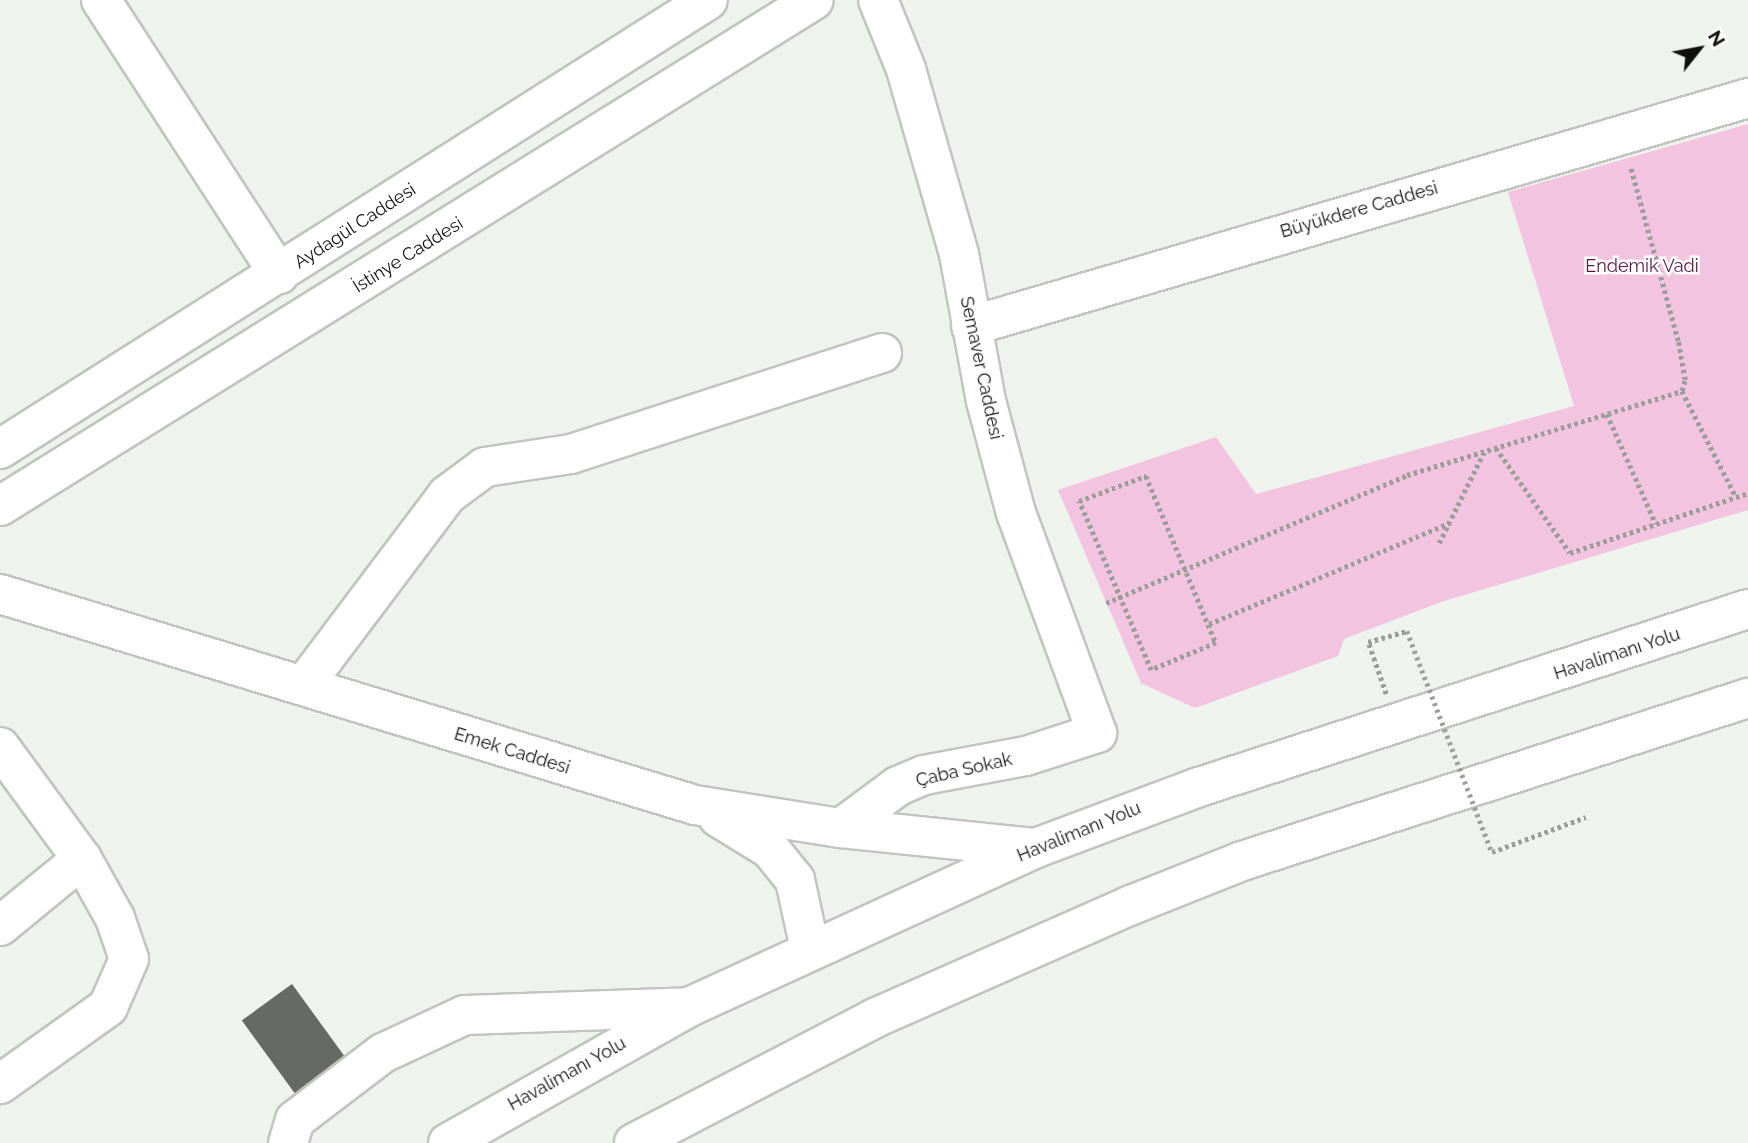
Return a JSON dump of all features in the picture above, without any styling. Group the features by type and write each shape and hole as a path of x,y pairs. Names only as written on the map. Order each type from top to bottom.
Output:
{"main road":[{"path":"101,0 279,274"},
{"name":"Aydagül Caddesi","path":"0,449 708,0"},
{"name":"İstinye Caddesi","path":"0,506 814,0"},
{"name":"Semaver Caddesi","path":"878,0 926,134 959,254 971,326 1016,513 1097,733"},
{"name":"Büyükdere Caddesi","path":"971,326 1748,98"},
{"path":"304,685 447,495 485,467 571,454 882,353"},
{"name":"Emek Caddesi","path":"0,594 695,805 841,828 1036,848"},
{"name":"Havalimanı Yolu","path":"448,1143 689,1007 810,949 1036,848 1199,787 1748,609"},
{"path":"634,1143 875,1018 1242,861 1748,698"},
{"name":"Çaba Sokak","path":"841,828 898,786 924,775 1026,756 1097,733"},
{"path":"0,747 82,859 115,918 129,960 108,1007 0,1084"},
{"path":"695,805 771,849 795,880 810,949"},
{"path":"0,926 82,859"},
{"path":"265,1143 292,1131 383,1053 465,1016 689,1007"}],"path":[{"path":"1622,134 1678,341 1685,380 1682,391 1736,497"},
{"path":"1106,603 1121,599 1407,475 1682,391"},
{"path":"1607,414 1656,524"},
{"path":"1496,448 1570,553 1748,493"},
{"path":"1439,543 1484,451"},
{"path":"1146,476 1216,643 1151,670 1121,599 1079,501 1146,476"},
{"path":"1209,624 1449,523"},
{"path":"1396,725 1368,642 1407,631 1492,852 1586,817"}],"green space":[{"name":"Endemik Vadi","path":"1748,124 1748,510 1441,602 1344,639 1338,656 1195,708 1141,683 1058,490 1216,437 1256,494 1574,406 1508,192"}],"building":[{"path":"292,984 365,1084 315,1121 242,1020"}]}
